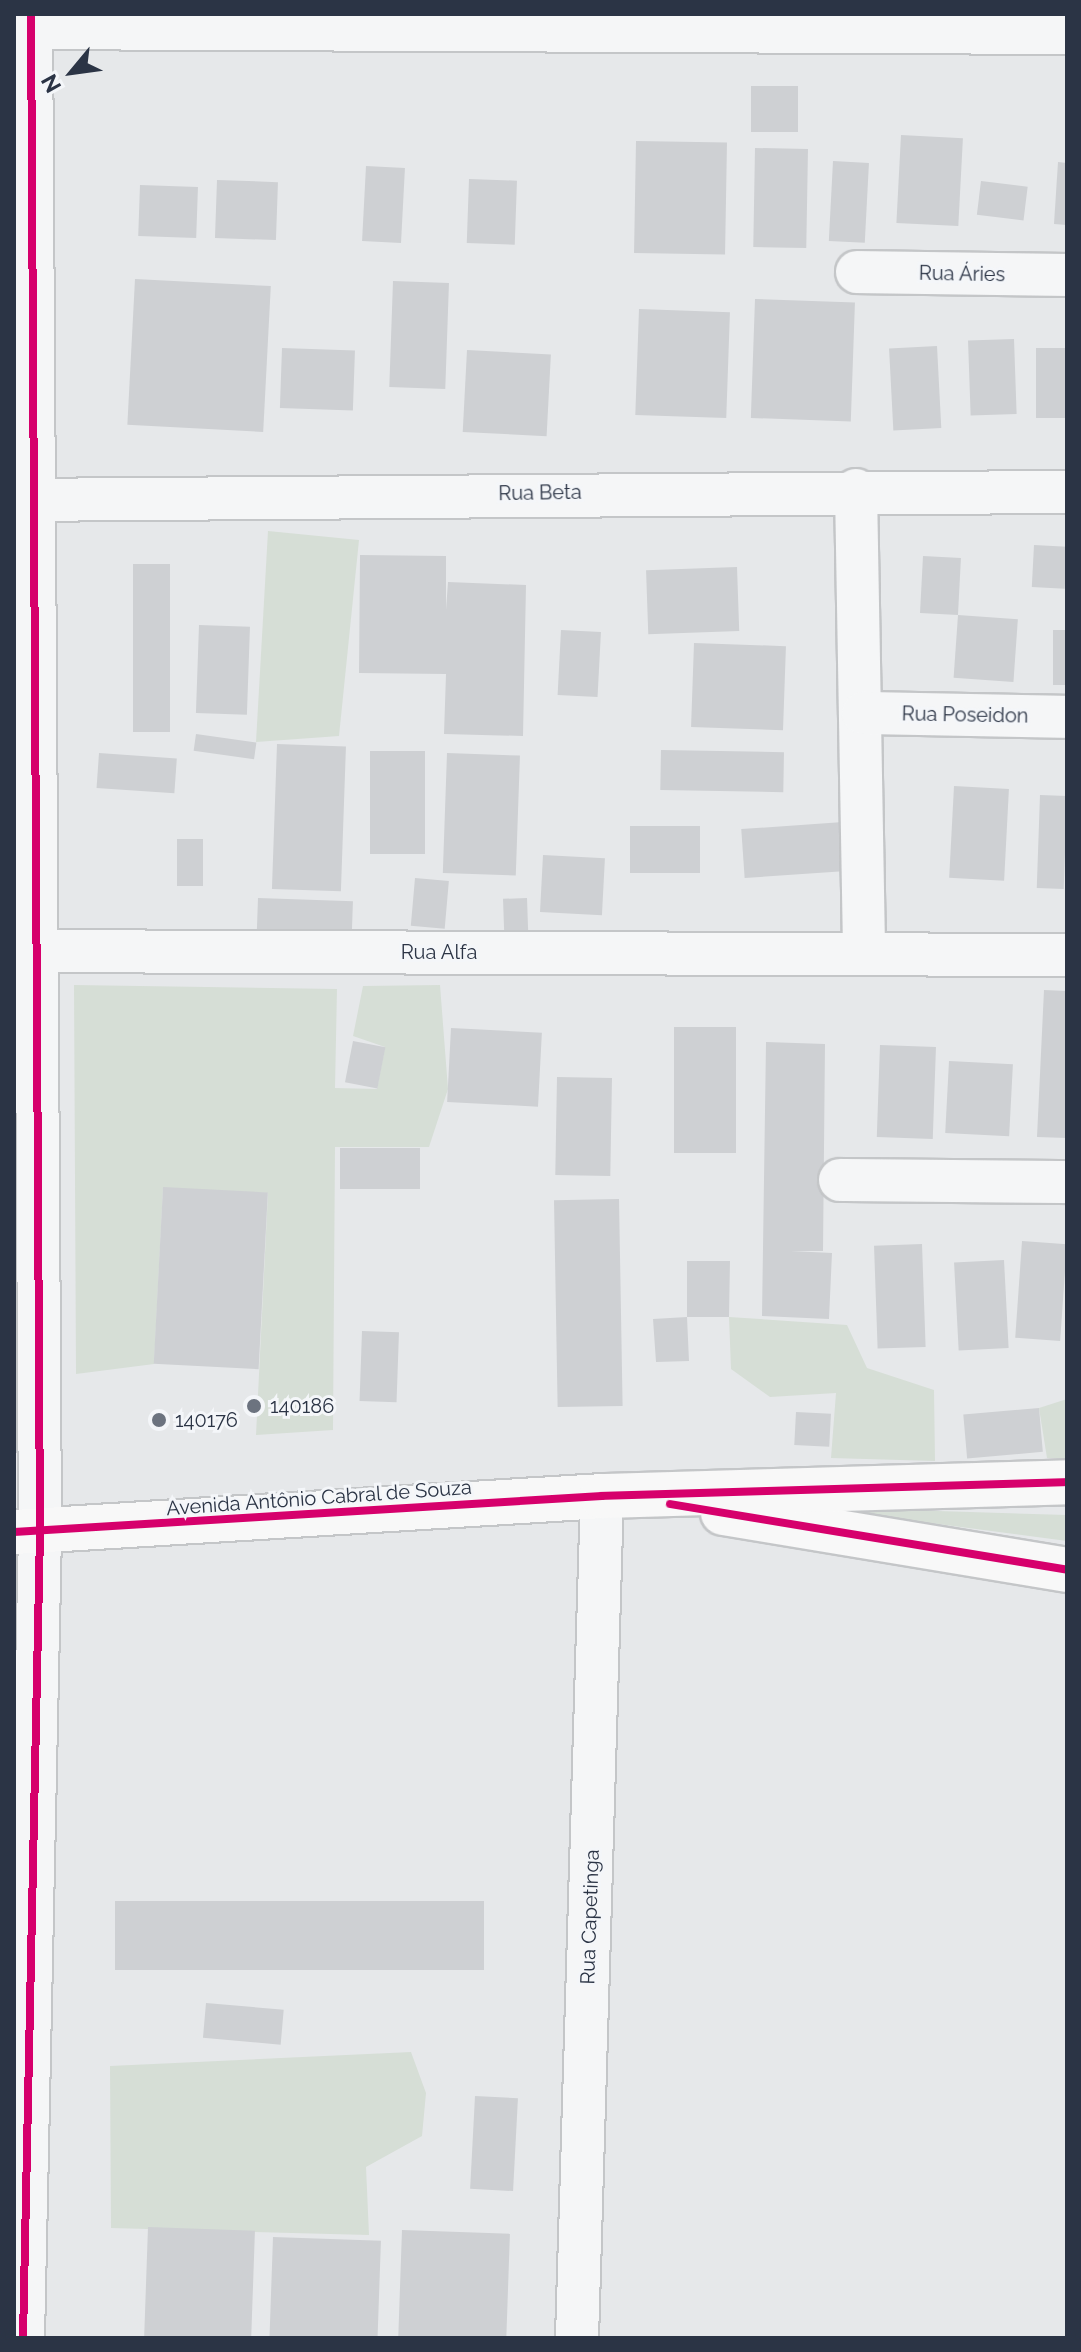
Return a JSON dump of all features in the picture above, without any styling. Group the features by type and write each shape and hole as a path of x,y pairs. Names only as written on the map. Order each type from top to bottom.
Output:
{"main road":[{"name":"Avenida Antônio Cabral de Souza","path":"27,1531 614,1497 1067,1482"},
{"name":"Avenida Antônio Cabral de Souza","path":"614,1497 1067,1570"}],"street":[{"path":"23,2338 27,1531 21,500 25,23 864,22 1067,33"},
{"name":"Rua Áries","path":"857,272 1067,275"},
{"path":"856,490 863,713 864,953"},
{"name":"Rua Beta","path":"21,500 856,490 1067,492"},
{"name":"Rua Poseidon","path":"863,713 1067,717"},
{"name":"Rua Alfa","path":"25,951 1067,955"},
{"path":"840,1180 1067,1182"},
{"name":"Rua Capetinga","path":"577,2338 614,1497"}],"shaded area":[{"path":"268,531 359,540 339,736 256,742"},
{"path":"74,985 337,989 335,1088 377,1089 385,1047 353,1036 363,986 440,985 448,1089 429,1147 335,1147 333,1430 256,1435 268,1193 163,1188 154,1364 76,1374"},
{"path":"729,1317 847,1325 867,1368 934,1390 935,1461 831,1458 836,1393 770,1397 731,1369"},
{"path":"1067,1399 1067,1458 1047,1458 1039,1408"},
{"path":"809,1507 1067,1515 1067,1541"},
{"path":"411,2052 426,2093 422,2136 366,2167 369,2235 111,2228 110,2066"}],"building":[{"path":"751,86 798,86 798,132 751,132"},
{"path":"901,135 963,138 958,226 896,223"},
{"path":"636,141 727,143 725,255 634,253"},
{"path":"755,148 808,149 806,248 753,247"},
{"path":"833,161 869,163 865,243 829,241"},
{"path":"1058,162 1067,163 1067,225 1054,224"},
{"path":"366,166 405,168 401,243 362,241"},
{"path":"469,179 517,181 515,245 467,243"},
{"path":"217,180 278,182 276,240 215,238"},
{"path":"981,181 1028,187 1024,220 977,215"},
{"path":"140,185 198,187 196,238 138,236"},
{"path":"135,279 271,286 263,432 127,425"},
{"path":"393,281 449,283 445,389 389,387"},
{"path":"755,299 855,302 851,421 751,418"},
{"path":"639,309 730,312 726,418 635,415"},
{"path":"1014,339 1017,414 971,416 968,341"},
{"path":"937,346 941,428 893,430 889,349"},
{"path":"282,348 355,351 353,411 280,408"},
{"path":"1036,348 1067,348 1067,418 1036,418"},
{"path":"467,350 551,354 547,436 463,432"},
{"path":"1034,545 1067,547 1065,589 1032,587"},
{"path":"360,555 446,556 446,610 448,582 526,585 523,736 444,734 446,674 359,673"},
{"path":"923,556 961,558 958,615 920,613"},
{"path":"133,564 170,564 170,732 133,732"},
{"path":"737,567 739,631 648,634 646,570"},
{"path":"958,615 1018,619 1013,682 954,678"},
{"path":"199,625 250,627 247,715 196,713"},
{"path":"561,630 601,632 598,697 558,695"},
{"path":"1053,630 1067,630 1067,685 1053,685"},
{"path":"694,643 786,646 783,730 691,727"},
{"path":"196,734 256,742 254,759 194,751"},
{"path":"277,744 346,746 341,891 272,889"},
{"path":"661,750 784,752 783,792 660,790"},
{"path":"370,751 425,751 425,854 370,854"},
{"path":"99,753 177,758 174,793 97,788"},
{"path":"447,753 520,756 516,875 443,873"},
{"path":"954,786 1009,789 1004,881 949,878"},
{"path":"1040,795 1067,796 1064,889 1037,888"},
{"path":"843,822 846,871 745,878 741,829"},
{"path":"630,826 700,826 700,873 630,873"},
{"path":"177,839 203,839 203,886 177,886"},
{"path":"543,855 605,858 602,915 540,912"},
{"path":"415,878 449,881 445,929 411,926"},
{"path":"258,898 353,901 352,939 257,936"},
{"path":"527,898 528,932 504,933 503,899"},
{"path":"1044,990 1067,991 1067,1138 1037,1137"},
{"path":"674,1027 736,1027 736,1153 674,1153"},
{"path":"451,1028 542,1033 538,1107 447,1102"},
{"path":"353,1041 385,1047 377,1089 345,1082"},
{"path":"766,1042 825,1044 823,1251 791,1251 832,1253 829,1319 762,1316"},
{"path":"880,1045 936,1047 933,1139 877,1137"},
{"path":"949,1061 1013,1064 1009,1136 945,1133"},
{"path":"557,1077 612,1078 610,1176 555,1175"},
{"path":"340,1148 420,1148 420,1189 340,1189"},
{"path":"163,1187 268,1192 259,1369 154,1364"},
{"path":"619,1199 623,1406 558,1407 554,1200"},
{"path":"1022,1241 1067,1244 1060,1341 1015,1338"},
{"path":"922,1244 926,1347 878,1349 874,1246"},
{"path":"1004,1260 1009,1348 959,1350 954,1263"},
{"path":"687,1261 730,1261 729,1317 687,1317"},
{"path":"687,1317 689,1361 656,1362 653,1319"},
{"path":"362,1331 399,1332 397,1402 360,1401"},
{"path":"1039,1408 1043,1452 967,1458 963,1415"},
{"path":"796,1412 831,1414 829,1447 794,1445"},
{"path":"115,1901 484,1901 484,1970 115,1970"},
{"path":"206,2003 284,2010 281,2045 203,2038"},
{"path":"475,2096 518,2098 513,2191 470,2189"},
{"path":"148,2227 255,2231 251,2338 144,2338"},
{"path":"402,2230 510,2234 506,2338 398,2338"},
{"path":"273,2237 381,2241 378,2338 269,2338"}],"cycle path":[{"path":"23,2338 40,1531 31,14"},
{"path":"14,1532 602,1496 1067,1482"},
{"path":"670,1504 1067,1570"}],"place":[{"name":"140186","path":"254,1406"},
{"name":"140176","path":"159,1420"}]}
